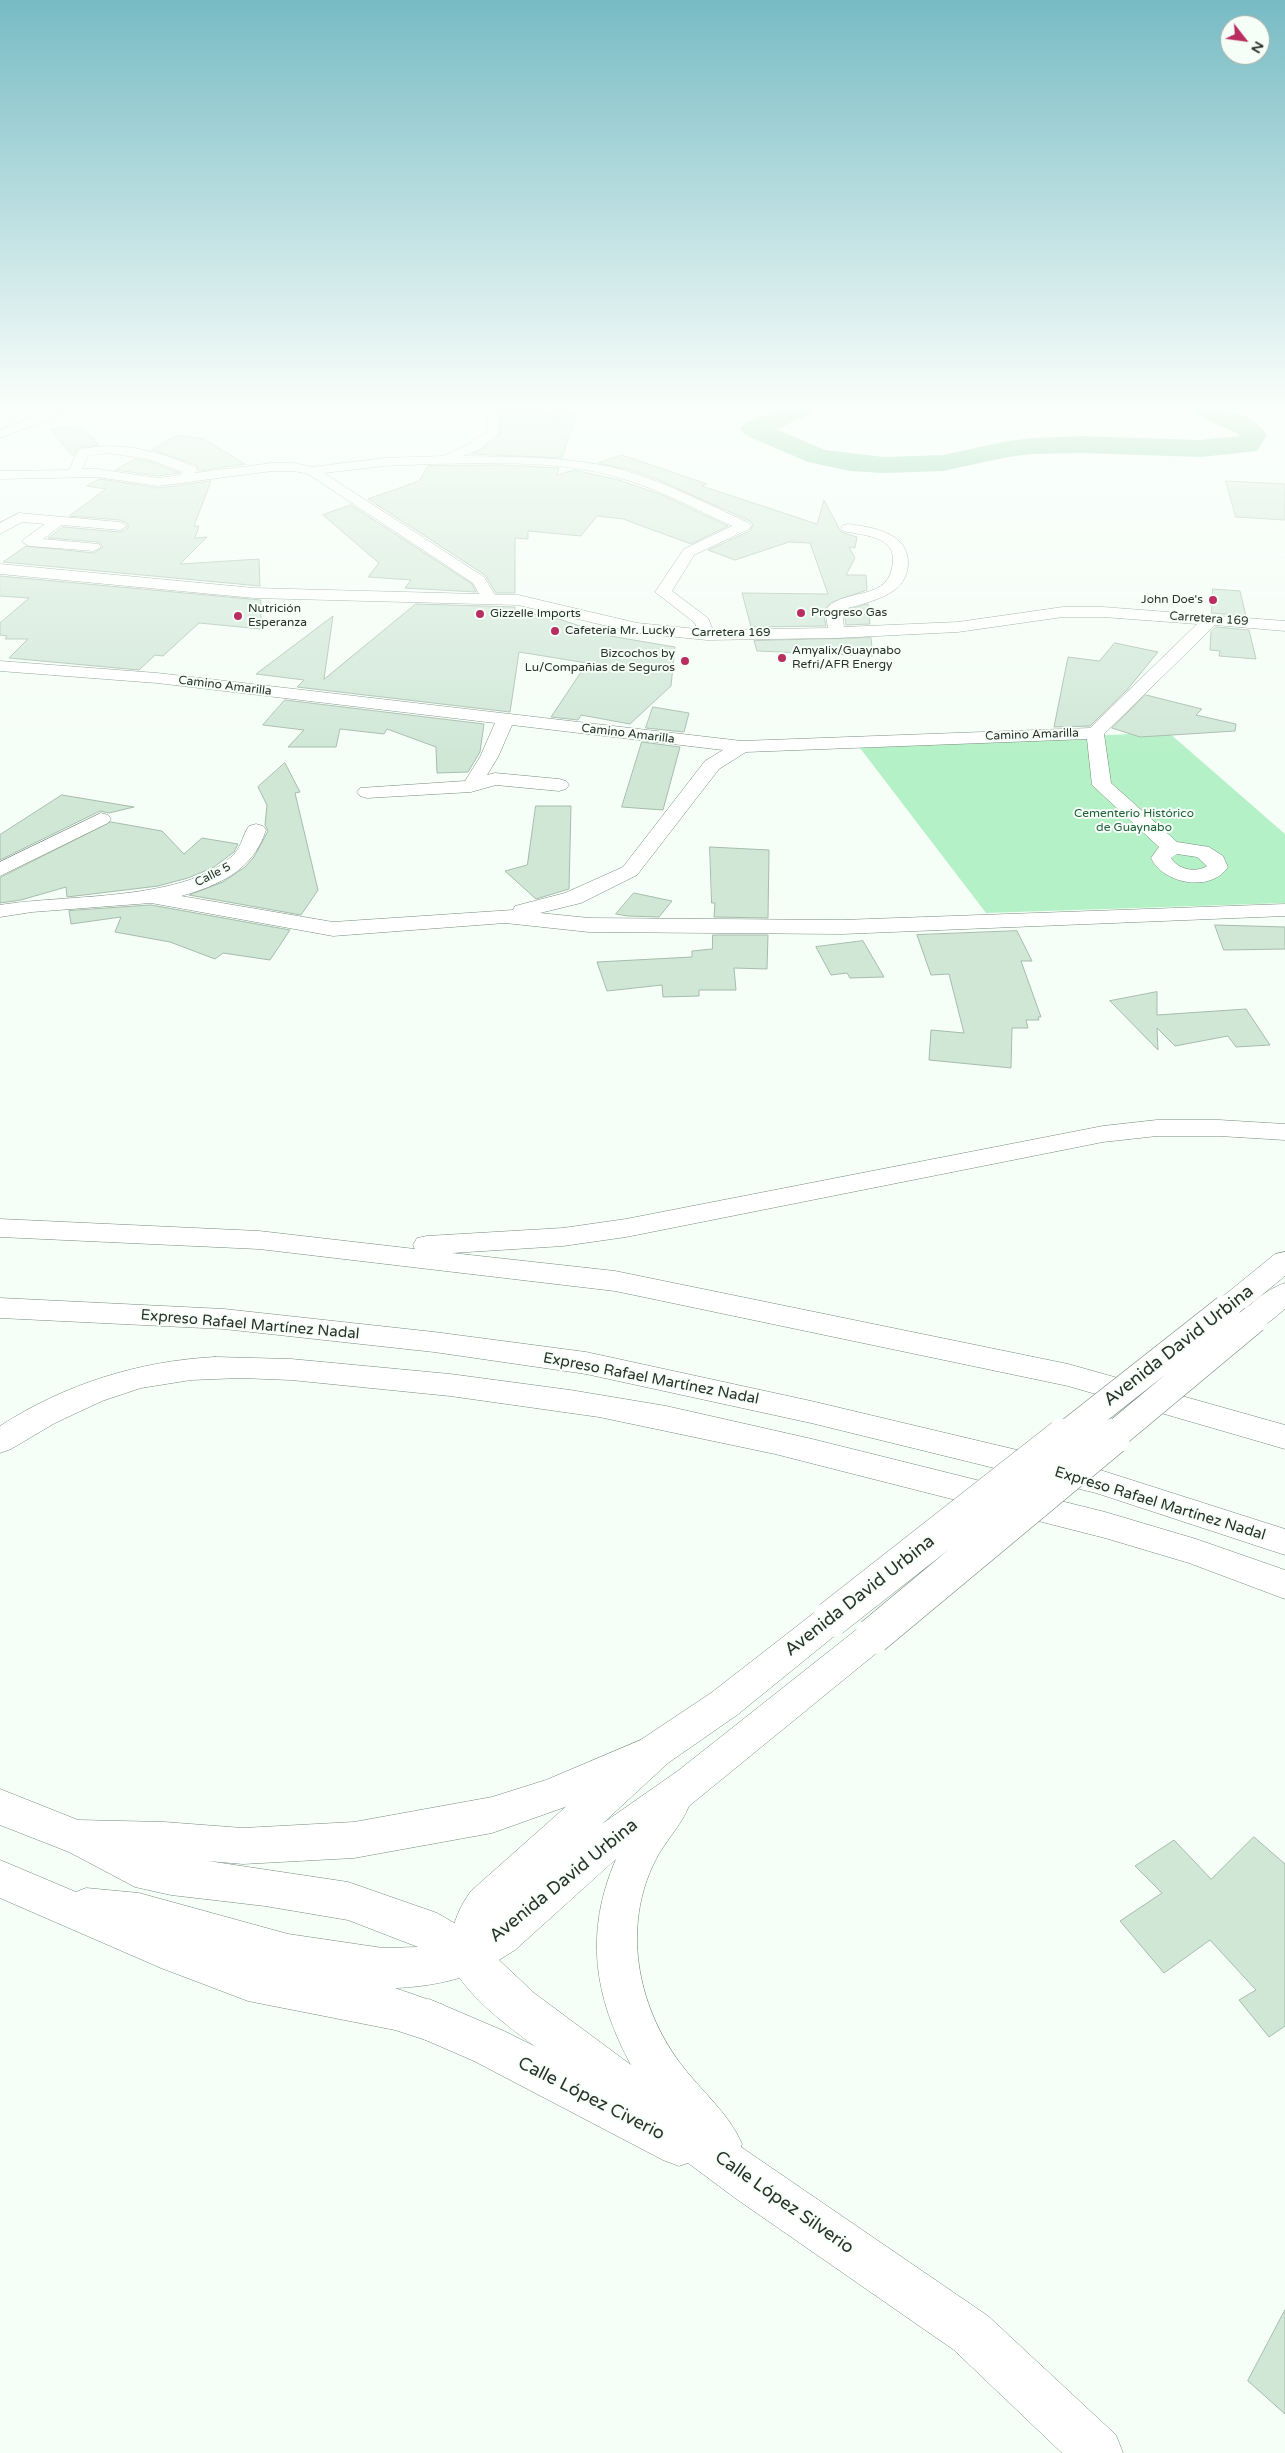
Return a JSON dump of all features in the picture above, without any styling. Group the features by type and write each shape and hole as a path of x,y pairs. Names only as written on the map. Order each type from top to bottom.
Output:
{"main road":[{"path":"53,524 29,542 94,547"},
{"path":"101,524 120,526"},
{"path":"394,524 479,580 488,598"},
{"path":"707,635 702,621 664,592 689,552 744,526 741,524"},
{"path":"837,632 833,621 833,611 836,607 889,588 897,580 901,564 901,556 896,547 884,535 848,528"},
{"path":"0,554 61,561 46,573"},
{"name":"Carretera 169","path":"0,569 254,593 488,598 537,603 636,628 707,635 958,627 1063,612 1102,612 1285,626"},
{"name":"Camino Amarilla","path":"0,666 157,678 742,747 1094,733 1212,619"},
{"path":"471,786 489,757 506,719"},
{"path":"1094,733 1102,785 1173,849"},
{"path":"0,911 32,906 151,897 333,929 505,916 574,898 630,871 712,765 742,747"},
{"path":"366,792 471,786 494,779 559,786"},
{"path":"0,870 101,819"},
{"name":"Calle 5","path":"151,897 188,888 224,872 246,856 256,830"},
{"path":"505,916 589,925 842,927 1285,910"},
{"path":"318,1247 456,1245 563,1237 626,1228 1103,1134 1157,1128 1192,1121 1285,1113"},
{"path":"1157,1128 1219,1128 1285,1132"},
{"path":"0,1228 259,1240 615,1281 1068,1375 1285,1438"},
{"name":"Avenida David Urbina","path":"470,1955 501,1936 604,1845 692,1782 873,1636 1240,1314 1285,1261"},
{"name":"Avenida David Urbina","path":"470,1955 474,1920 484,1905 655,1751 724,1704 831,1619 1240,1314 1285,1293"},
{"name":"Expreso Rafael Martínez Nadal","path":"0,1308 224,1319 434,1342 586,1363 811,1412 1097,1481 1285,1542"},
{"path":"0,1441 19,1428 73,1400 139,1378 192,1369 276,1370 483,1388 629,1410 780,1443 1116,1527 1285,1585"},
{"path":"78,1838 164,1840 243,1846 354,1840 492,1815 552,1795 655,1751"},
{"path":"692,1782 662,1814 639,1852 622,1901 616,1946 624,1991 638,2035 671,2087 751,2182"},
{"path":"0,1807 78,1838 135,1868 171,1876 264,1887 348,1901 422,1927 470,1955"},
{"name":"Calle López Civerio","path":"0,1879 176,1954 248,1980 395,2009 429,2020 489,2046 751,2182"},
{"path":"62,1905 139,1912 200,1932 288,1954 383,1968 420,1967 470,1955"},
{"name":"Calle López Silverio","path":"470,1955 490,1982 519,2008 751,2182 971,2332 1098,2453"}],"green space":[{"name":"Cementerio Histórico de Guaynabo","path":"1168,732 1285,834 1285,903 986,913 860,748"}],"building":[{"path":"128,524 199,526 195,538 207,537 180,564 259,559 260,586 3,562 26,546 94,553 103,547 99,542 48,538 63,527 120,532 128,528"},
{"path":"334,524 381,524 472,584 476,592 405,588 411,580 368,577 379,563"},
{"path":"407,524 590,524 581,536 528,531 528,539 515,538 515,593 496,593 485,575"},
{"path":"638,524 728,526 691,544"},
{"path":"837,524 841,532 857,537 855,548 849,547 855,558 846,575 866,575 867,590 832,602 823,611 826,626 751,627 742,593 828,594 810,543 789,542 735,560 708,550 750,531 753,525"},
{"path":"0,576 261,600 261,629 199,623 163,656 155,655 139,670 9,658 28,639 5,639 7,636 0,635 0,623 29,598 0,596"},
{"path":"1213,589 1240,591 1246,616 1212,613"},
{"path":"416,604 515,607 515,613 550,616 610,636 675,647 671,686 630,724 581,715 578,720 551,717 587,663 519,652 510,712 297,687 304,680 256,674 333,616 324,679"},
{"path":"868,604 870,624 846,625 844,611"},
{"path":"1216,627 1249,630 1256,659 1219,656 1220,651 1210,650 1211,632"},
{"path":"871,638 873,656 757,651 754,641"},
{"path":"1115,643 1158,652 1127,690 1090,726 1054,727 1068,657 1099,661"},
{"path":"1146,695 1202,709 1196,715 1236,724 1235,731 1140,737 1112,728"},
{"path":"285,700 484,724 480,752 468,772 437,773 436,747 387,729 384,734 340,729 336,747 288,747 304,730 263,725"},
{"path":"653,707 689,713 684,732 646,728"},
{"path":"642,742 680,747 663,810 622,807"},
{"path":"285,763 300,792 295,793 318,890 301,915 189,895 223,882 245,867 254,857 268,831 265,825 267,805 258,787"},
{"path":"62,795 134,807 109,813 100,811 0,860 0,835"},
{"path":"536,806 571,806 569,889 536,899 505,871 527,865"},
{"path":"111,822 162,831 184,854 202,838 238,844 234,852 214,867 188,878 158,886 67,897 66,887 21,900 0,903 0,878"},
{"path":"710,847 769,850 768,918 714,917 715,903 712,903"},
{"path":"634,893 672,901 659,917 616,914"},
{"path":"151,905 290,930 270,960 223,953 215,959 170,942 115,932 121,917 71,924 69,911"},
{"path":"1215,925 1285,927 1285,949 1224,950"},
{"path":"1017,931 1032,961 1021,961 1041,1017 1038,1017 1039,1020 1026,1020 1028,1028 1012,1028 1011,1068 929,1060 931,1030 964,1033 949,974 931,975 917,935"},
{"path":"713,935 768,935 767,969 734,968 736,990 699,990 699,996 663,997 662,985 607,991 597,962 692,957 692,951 712,949"},
{"path":"863,941 884,977 850,978 847,973 831,975 816,947"},
{"path":"1157,992 1157,1015 1246,1009 1270,1045 1236,1047 1228,1036 1175,1046 1157,1028 1158,1050 1110,1001"},
{"path":"1254,1837 1285,1864 1285,2026 1269,2037 1239,2000 1256,1990 1210,1940 1164,1973 1120,1921 1162,1893 1135,1866 1174,1840 1211,1879"},
{"path":"1285,2310 1285,2414 1248,2381"}],"place":[{"name":"John Doe's","path":"1213,600"},
{"name":"Progreso Gas","path":"801,613"},
{"name":"Gizzelle Imports","path":"480,614"},
{"name":"Nutrición Esperanza","path":"238,616"},
{"name":"Cafetería Mr. Lucky","path":"555,631"},
{"name":"Amyalix/Guaynabo Refri/AFR Energy","path":"782,658"},
{"name":"Bizcochos by Lu/Compañias de Seguros","path":"685,661"}]}
